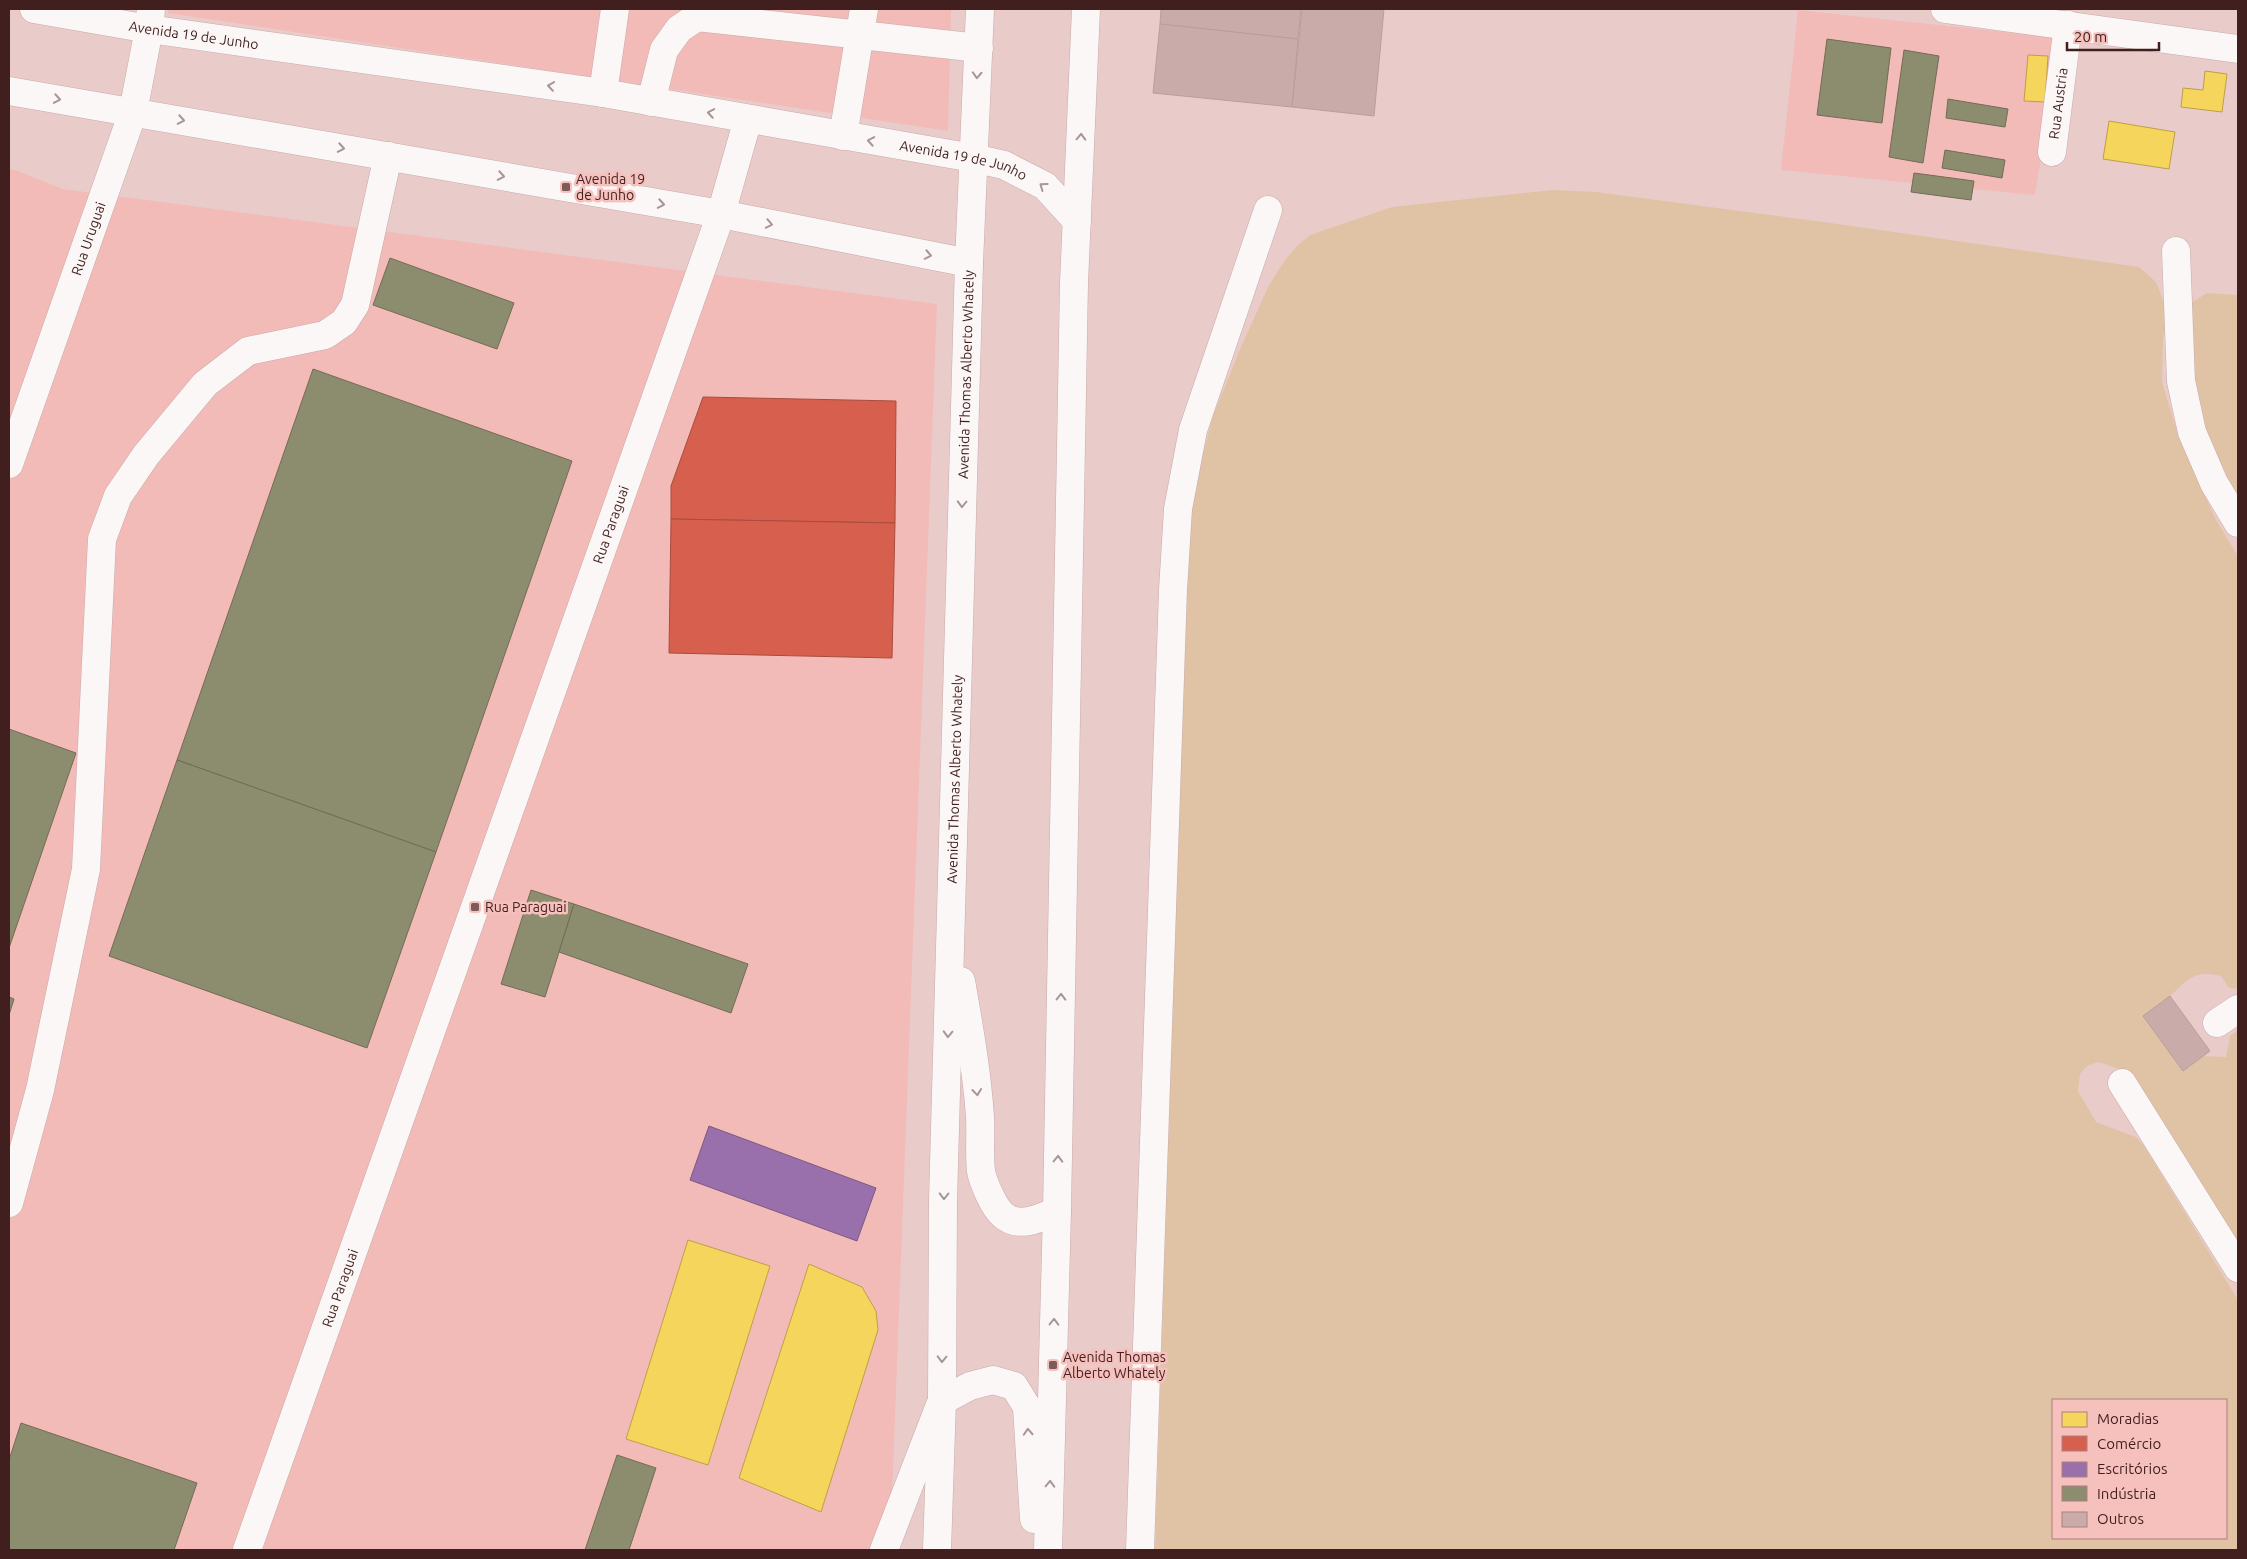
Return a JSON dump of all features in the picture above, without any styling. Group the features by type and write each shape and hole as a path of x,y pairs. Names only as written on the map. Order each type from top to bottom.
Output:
{"street":[{"name":"Avenida 19 de Junho","path":"34,9 150,19 603,93 973,158 1004,165 1045,186 1077,221"},
{"path":"603,93 615,9"},
{"name":"Avenida Thomas Alberto Whately","path":"937,1550 942,1401 943,1201 969,263 980,9"},
{"path":"1048,1550 1057,1211 1074,283 1086,9"},
{"path":"1945,9 2238,48"},
{"path":"651,102 664,50 679,29 697,16 862,22 979,48"},
{"name":"Rua Uruguai","path":"9,464 16,422 133,112 150,19"},
{"path":"843,136 862,22"},
{"name":"Rua Austria","path":"2052,152 2068,25"},
{"path":"9,91 721,214 969,263"},
{"name":"Rua Paraguai","path":"247,1550 721,214 748,119"},
{"path":"9,1203 40,1090 86,869 102,539 118,496 146,455 205,384 248,351 325,335 344,322 355,306 388,156"},
{"path":"1140,1550 1173,590 1178,510 1193,430 1268,210"},
{"path":"2176,250 2181,381 2192,432 2214,483 2238,522"},
{"path":"951,923 972,1044 980,1117 981,1172 991,1198 1003,1216 1019,1222 1036,1220 1057,1211"},
{"path":"2122,1083 2238,1268"},
{"path":"884,1550 942,1401 970,1386 993,1380 1014,1386 1027,1407 1031,1497 1038,1550"}],"shaded area":[{"path":"169,9 951,9 948,131 168,13"},
{"path":"1798,10 2060,38 2035,195 1781,170"},
{"path":"9,169 63,189 937,304 890,1550 9,1550"},
{"path":"1553,190 1596,192 2139,267 2156,282 2168,313 2163,339 2162,382 2179,438 2216,520 2238,556 2238,989 2229,988 2221,976 2211,974 2197,975 2186,981 2169,997 2143,1016 2183,1071 2204,1056 2226,1057 2230,1036 2238,1030 2238,1242 2122,1070 2098,1062 2087,1066 2080,1074 2078,1091 2096,1122 2136,1137 2144,1146 2238,1300 2238,1550 1155,1550 1189,507 1213,416 1241,347 1268,287 1285,260 1310,235 1392,207"},
{"path":"2207,293 2238,295 2238,522 2192,432 2191,303"}],"building: Moradias":[{"path":"2028,55 2048,56 2045,102 2024,101"},
{"path":"2205,71 2227,74 2222,112 2181,107 2183,88 2203,90"},
{"path":"2109,121 2175,132 2169,169 2103,159"},
{"path":"688,1240 770,1266 708,1465 626,1439"},
{"path":"809,1264 862,1287 876,1311 878,1330 821,1512 739,1478"}],"building: Comércio":[{"path":"703,397 896,401 895,523 671,519 671,486"},
{"path":"671,519 895,523 892,658 669,653"}],"building: Escritórios":[{"path":"709,1126 876,1188 857,1241 690,1180"}],"building: Indústria":[{"path":"1827,39 1891,48 1882,123 1817,115"},
{"path":"1904,50 1939,56 1923,163 1889,157"},
{"path":"1948,99 2008,109 2005,127 1946,118"},
{"path":"1945,150 2005,160 2002,178 1942,168"},
{"path":"1914,173 1974,181 1971,200 1911,192"},
{"path":"390,258 514,303 497,349 373,305"},
{"path":"313,369 572,461 436,852 177,760"},
{"path":"9,729 76,753 9,948"},
{"path":"177,760 436,852 367,1048 109,956"},
{"path":"531,890 574,904 545,997 501,984"},
{"path":"574,904 748,964 731,1013 559,952"},
{"path":"9,997 14,999 9,1015"},
{"path":"21,1423 197,1483 174,1550 9,1550 9,1460"},
{"path":"617,1455 656,1468 629,1550 585,1550"}],"building: Outros":[{"path":"1161,9 1301,9 1298,39 1160,24"},
{"path":"1302,9 1384,9 1374,116 1292,107"},
{"path":"1160,24 1298,39 1292,107 1153,93"},
{"path":"2170,996 2210,1051 2183,1071 2143,1016"}],"place":[{"name":"Avenida 19 de Junho","path":"566,187"},
{"name":"Rua Paraguai","path":"475,907"},
{"name":"Avenida Thomas Alberto Whately","path":"1053,1365"}]}
